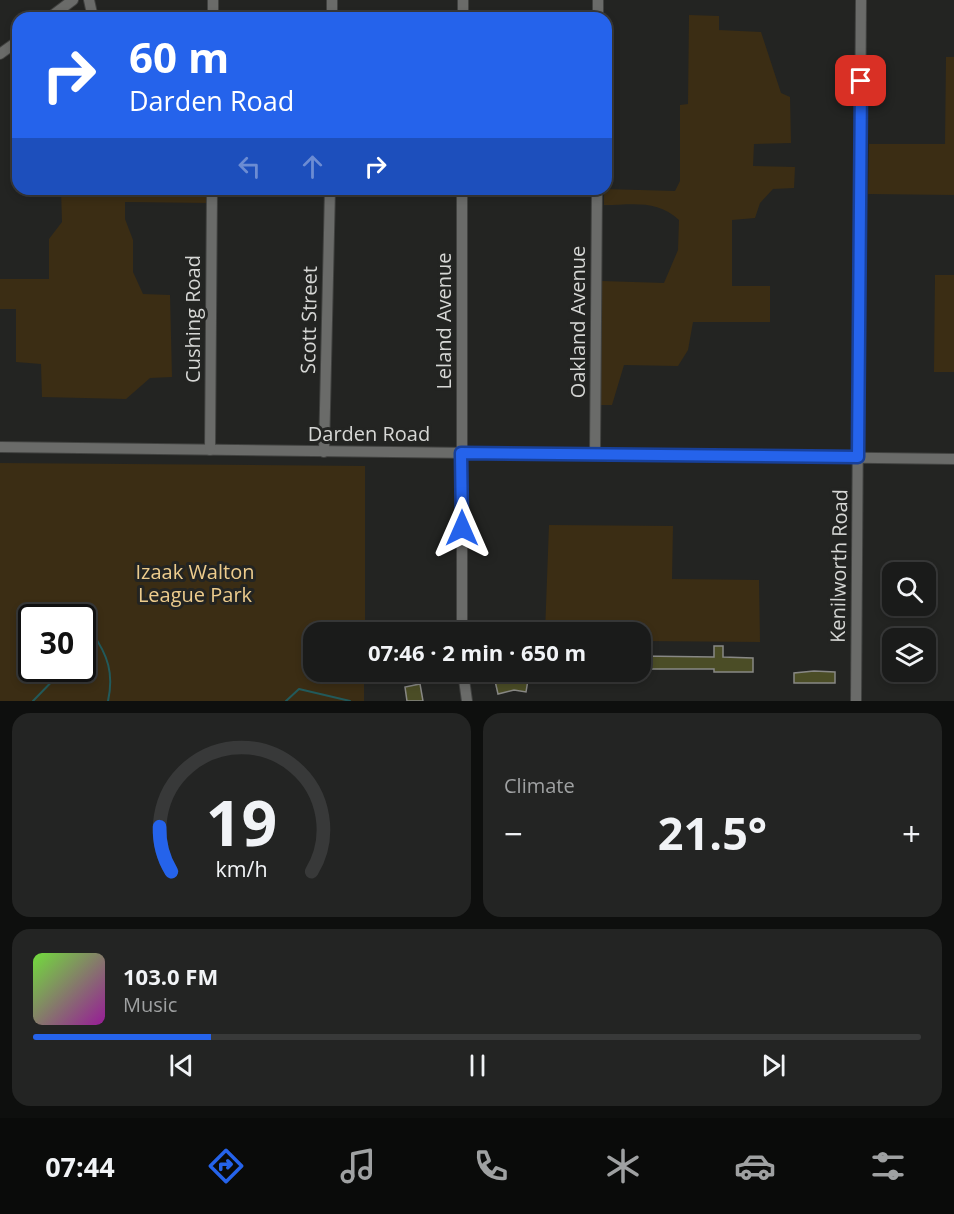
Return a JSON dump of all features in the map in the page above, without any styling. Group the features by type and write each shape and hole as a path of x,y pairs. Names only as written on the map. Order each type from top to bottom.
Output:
{"street":[{"path":"57,12 73,0"},
{"name":"Kenilworth Road","path":"856,701 861,0"},
{"name":"Cushing Road","path":"210,450 212,195"},
{"name":"Scott Street","path":"324,452 330,195"},
{"name":"Leland Avenue","path":"462,195 462,622"},
{"name":"Oakland Avenue","path":"595,454 597,195"},
{"name":"Darden Road","path":"0,447 954,459"},
{"path":"464,682 467,701"}],"green space":[{"path":"689,15 719,16 719,30 761,32 781,93 790,97 791,143 754,144 753,166 795,167 794,188 773,189 760,203 755,218 732,220 732,286 770,286 770,322 693,322 688,350 678,366 624,365 612,405 600,405 602,281 664,283 678,250 679,220 671,213 653,206 604,205 604,195 612,195 612,189 675,191 680,181 680,105 688,104"},
{"path":"946,57 954,57 954,195 868,194 869,144 945,144"},
{"path":"61,195 206,195 206,203 125,202 125,219 133,240 133,272 143,294 170,295 172,377 150,378 126,399 42,397 41,364 16,362 16,309 0,309 0,279 49,279 49,239 62,222"},
{"path":"935,275 954,275 954,372 934,372"},
{"name":"Izaak Walton League Park","path":"0,463 365,466 365,622 303,622 303,682 364,682 364,701 0,701"},
{"path":"549,525 673,526 672,579 759,580 760,642 651,641 651,622 545,622"}],"building":[{"path":"714,646 723,646 723,657 753,658 753,672 714,672 714,669 651,669 651,656 714,657"},
{"path":"835,672 835,683 794,683 794,673"},
{"path":"495,682 528,682 526,692 514,690 498,694"},
{"path":"420,684 423,701 407,701 405,687"}],"waterway":[{"path":"96,639 106,657 110,673 108,701"},
{"path":"33,701 51,682"},
{"path":"286,701 299,689 350,701"}],"route":[{"path":"462,528 461,453 858,457 861,81"}]}
